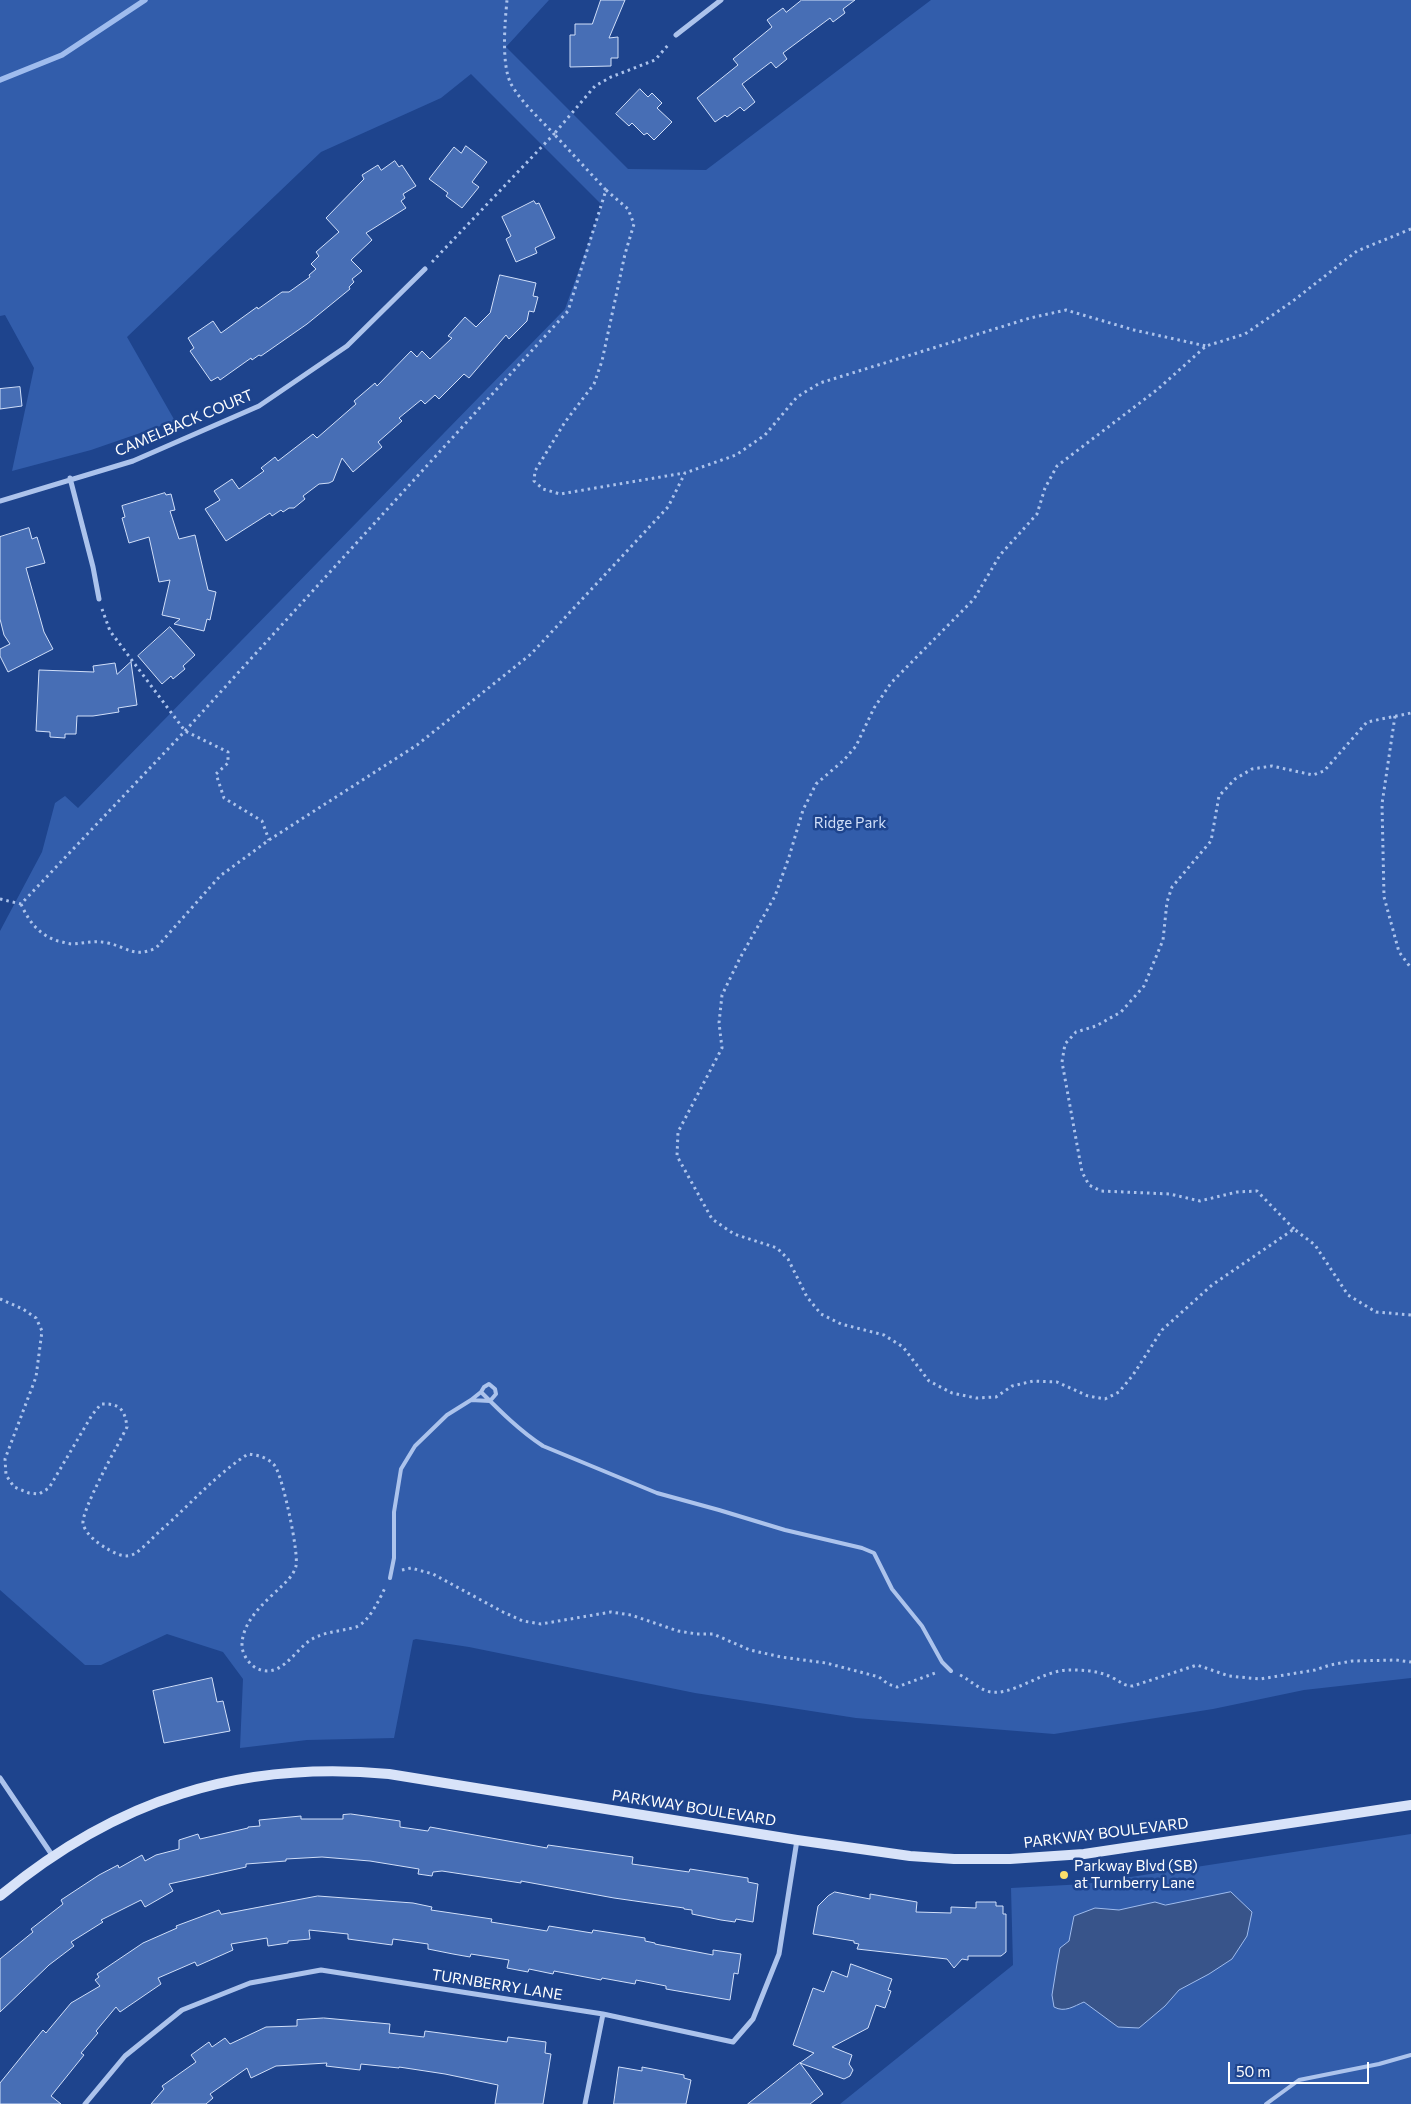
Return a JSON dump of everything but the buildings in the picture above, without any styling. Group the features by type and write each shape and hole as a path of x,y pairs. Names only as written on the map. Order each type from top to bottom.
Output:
{"street":[{"path":"676,34 721,0"},
{"name":"CAMELBACK COURT","path":"0,501 133,460 259,406 347,346 425,269"},
{"path":"70,478 94,568 99,599"},
{"name":"PARKWAY BOULEVARD","path":"0,1896 52,1855 118,1818 188,1791 257,1776 325,1771 388,1774 797,1840 901,1855 936,1858 1010,1859 1102,1852 1411,1805"},
{"path":"0,1778 52,1855"},
{"name":"TURNBERRY LANE","path":"85,2104 125,2056 182,2010 250,1983 320,1970 603,2014 733,2042 753,2018 779,1954 797,1840"},
{"path":"585,2104 603,2014"}],"lane":[{"path":"390,1578 394,1558 394,1512 400,1469 415,1446 447,1415 471,1400 489,1384 495,1389 496,1394 490,1401"},
{"path":"481,1392 530,1438 543,1446 657,1494 785,1530 862,1548 874,1553 892,1589 922,1626 942,1662 951,1670"},
{"path":"471,1400 490,1401"},
{"path":"1266,2104 1299,2080 1380,2064 1411,2055"}],"path":[{"path":"507,0 505,27 506,56 510,82 523,102 606,190 628,209 634,224 624,254 602,361 594,384 565,422 535,471 534,481 543,489 560,494 685,473 736,455 765,435 797,397 820,384 1030,318 1066,310 1134,330 1206,346"},
{"path":"425,269 554,134 595,86 611,77 655,60 676,34"},
{"path":"21,904 185,731 568,311 606,190"},
{"path":"1294,1229 1212,1285 1162,1330 1133,1375 1119,1392 1105,1399 1088,1396 1057,1382 1032,1381 1012,1386 996,1397 976,1398 952,1393 929,1381 903,1347 884,1335 841,1324 821,1314 806,1297 788,1259 777,1248 734,1234 712,1219 678,1156 678,1132 722,1048 719,1023 722,996 740,958 775,896 789,857 802,810 816,784 844,760 856,746 874,708 892,682 974,600 1000,555 1037,514 1045,488 1057,466 1158,389 1206,346 1245,334 1293,301 1357,251 1411,229"},
{"path":"21,904 28,919 35,928 52,938 71,944 90,941 109,943 135,953 145,953 156,948 220,876 269,840 417,745 531,654 668,507 685,473"},
{"path":"99,599 110,631 185,731 228,752 228,763 216,774 224,798 262,821 269,840"},
{"path":"1411,713 1368,722 1324,771 1313,776 1272,766 1252,769 1235,779 1219,796 1211,842 1172,887 1163,940 1144,986 1121,1012 1096,1026 1076,1032 1065,1044 1062,1062 1082,1172 1089,1185 1101,1191 1170,1194 1200,1201 1237,1192 1257,1191 1294,1229 1315,1245 1348,1295 1376,1312 1411,1315"},
{"path":"1395,716 1382,804 1384,898 1400,952 1411,968"},
{"path":"0,899 21,904"},
{"path":"0,1299 23,1309 36,1318 42,1331 36,1377 14,1440 5,1459 6,1475 14,1487 29,1493 39,1494 49,1488 92,1415 101,1404 111,1403 126,1415 127,1427 83,1519 84,1526 95,1541 109,1550 121,1555 133,1555 174,1519 215,1478 248,1454 260,1455 275,1465 281,1479 288,1510 296,1566 291,1576 251,1619 244,1631 242,1652 255,1667 265,1671 274,1671 283,1667 296,1652 319,1634 358,1626 374,1610 390,1578 399,1570 412,1568 433,1574 523,1621 541,1624 611,1612 631,1615 678,1631 713,1634 750,1650 781,1657 826,1663 879,1677 888,1684 897,1687 928,1674 951,1670 963,1676 975,1686 998,1693 1012,1690 1051,1671 1068,1669 1091,1671 1112,1677 1125,1686 1134,1686 1197,1665 1229,1676 1260,1679 1315,1670 1352,1661 1396,1660 1411,1662"}],"green space":[{"name":"Ridge Park","path":"0,0 549,0 506,47 628,169 706,170 931,0 1411,0 1411,1678 1304,1690 1213,1709 1054,1734 856,1718 695,1693 469,1647 416,1639 413,1640 394,1738 307,1740 240,1748 243,1679 223,1652 167,1634 101,1665 85,1665 0,1590 0,931 42,852 55,803 65,796 78,808 565,309 602,205 471,74 441,98 321,152 127,337 175,421 91,450 12,471 34,368 5,315 0,316"},
{"path":"1411,1834 1411,2104 840,2104 1013,1965 1011,1888 1085,1884"}],"shaded area":[{"path":"1231,1892 1252,1912 1247,1936 1232,1959 1179,1990 1165,2006 1139,2028 1118,2027 1084,2002 1066,2009 1054,2007 1052,1995 1060,1948 1069,1941 1074,1916 1095,1908 1119,1910 1155,1902 1165,1905"}],"waterway":[{"path":"0,80 62,55 145,0"}],"place":[{"name":"Parkway Blvd (SB) at Turnberry Lane","path":"1064,1875"}]}
